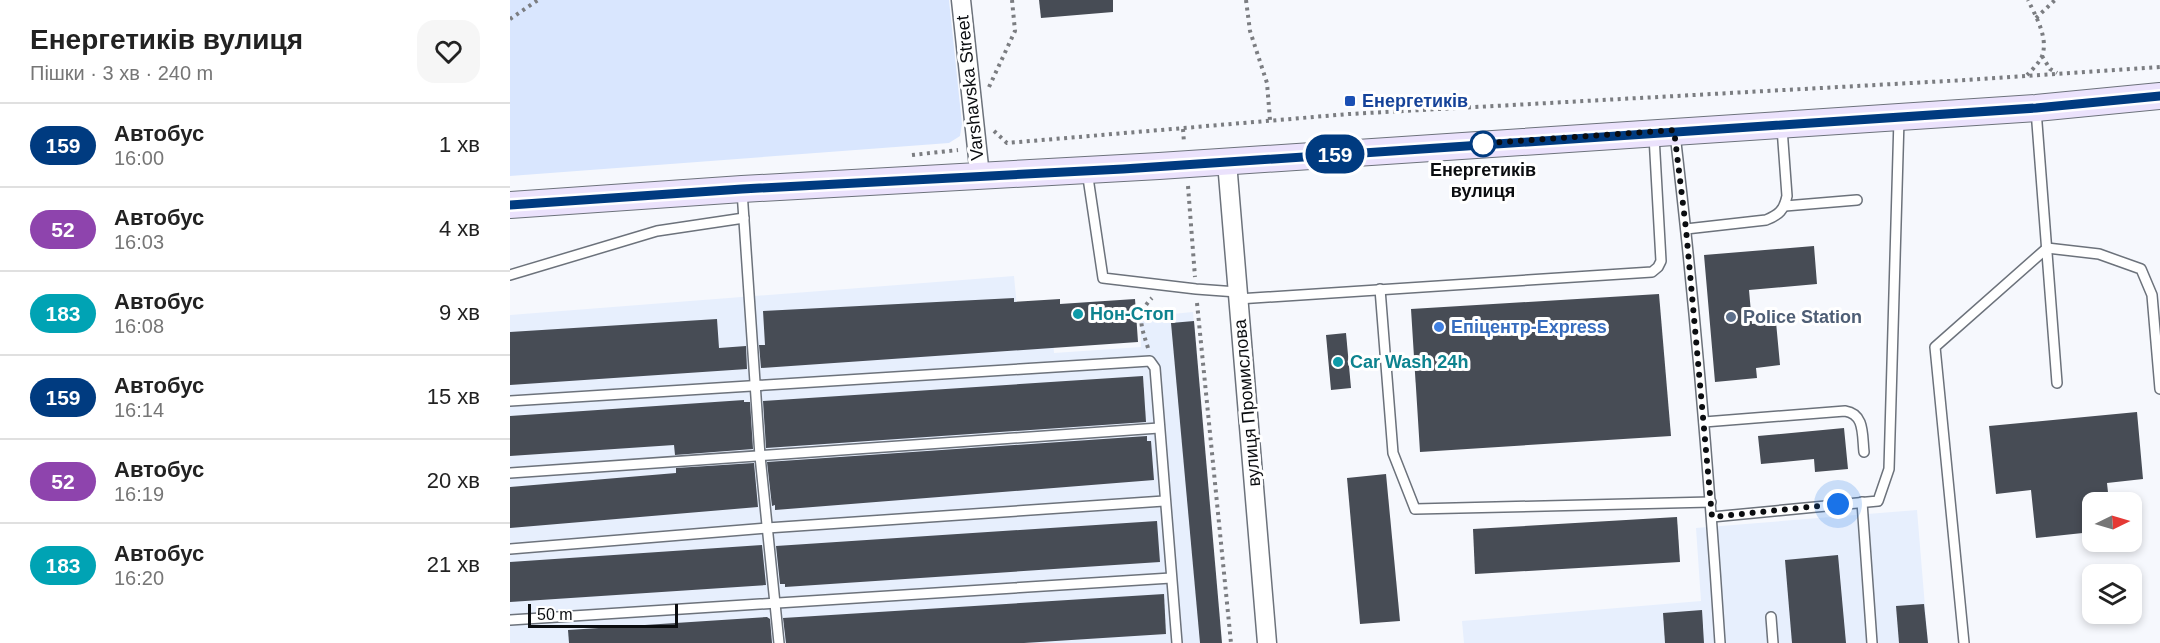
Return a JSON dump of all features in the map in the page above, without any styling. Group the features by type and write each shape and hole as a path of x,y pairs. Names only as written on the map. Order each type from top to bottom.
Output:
{"main road":[{"path":"510,205 742,189 1186,165 1664,131 2036,108 2160,96"}],"street":[{"name":"Varshavska Street","path":"961,0 980,176"},
{"name":"вулиця Промислова","path":"1227,162 1268,643"}],"lane":[{"path":"2036,108 2057,383"},
{"path":"1712,517 1878,501 1889,469 1899,117"},
{"path":"1686,229 1766,220 1778,216 1785,206 1786,178 1781,124"},
{"path":"1664,131 1686,229 1711,502 1720,643"},
{"path":"1086,171 1103,278 1238,295 1380,289 1652,272 1661,261 1664,131"},
{"path":"742,189 760,456 779,643"},
{"path":"1785,206 1857,200"},
{"path":"510,275 657,231 744,218"},
{"path":"1964,643 1935,347 2047,248 2099,254 2141,269 2152,295 2160,389"},
{"path":"1380,289 1393,453 1415,510 1711,502"},
{"path":"510,401 1145,360 1153,364 1177,643"},
{"path":"1704,422 1852,412 1859,417 1864,452"},
{"path":"510,473 1159,428"},
{"path":"510,549 767,528 1164,501"},
{"path":"1862,502 1872,643"},
{"path":"510,620 1171,578"},
{"path":"1771,617 1773,643"}],"path":[{"path":"510,19 537,0"},
{"path":"986,94 1015,31 1012,0"},
{"path":"1246,0 1250,31 1267,83 1270,120"},
{"path":"2027,76 2042,56 2043,45 2041,29 2028,0"},
{"path":"2036,18 2055,0"},
{"path":"2042,56 2050,69 2058,74"},
{"path":"991,128 1007,143 1270,120 2160,67"},
{"path":"1183,129 1196,289 1231,643"},
{"path":"1153,364 1143,331 1141,313 1144,306 1156,295"}],"shaded area":[{"path":"510,0 949,0 962,124 960,136 949,143 510,176"},
{"path":"1014,276 1019,328 1052,327 1054,353 1141,347 1140,317 1193,312 1221,643 510,643 510,315"},
{"path":"1917,510 1928,643 1464,643 1462,621 1701,601 1696,528"}],"building":[{"path":"1039,0 1113,0 1113,12 1041,18"},
{"name":"Police Station","path":"1814,246 1817,284 1749,290 1752,324 1776,322 1780,365 1756,368 1757,378 1715,382 1704,255"},
{"path":"1659,294 1671,436 1420,452 1411,309"},
{"path":"1014,298 1014,302 1060,299 1060,304 1135,299 1138,342 761,368 759,345 765,345 763,311"},
{"path":"717,319 719,348 746,346 747,369 510,385 510,332"},
{"path":"1194,321 1222,643 1200,643 1171,323"},
{"name":"Car Wash 24h","path":"1346,333 1351,388 1331,390 1326,335"},
{"path":"1143,376 1146,422 766,448 763,401"},
{"path":"744,400 744,402 750,402 753,449 675,455 674,445 510,456 510,416"},
{"path":"2137,412 2143,479 2107,483 2108,492 2082,492 2082,533 2036,538 2031,490 1996,494 1989,426"},
{"path":"1844,428 1848,469 1815,472 1814,459 1761,464 1758,436"},
{"path":"1147,436 1147,441 1151,441 1154,480 775,510 775,505 772,506 767,462"},
{"path":"754,463 758,507 510,528 510,487 676,473 676,468"},
{"path":"1386,474 1400,621 1360,624 1347,478"},
{"path":"1677,517 1680,562 1475,574 1473,529"},
{"path":"1157,521 1160,562 785,587 785,584 780,584 776,546"},
{"path":"762,545 766,585 510,602 510,562"},
{"path":"1838,555 1846,643 1792,643 1785,560"},
{"path":"1164,594 1166,634 1024,643 786,643 783,618"},
{"path":"1924,604 1928,643 1899,643 1896,606"},
{"path":"1702,610 1704,643 1665,643 1663,613"},
{"path":"767,617 770,619 772,643 569,643 568,630"}],"bus line":[{"name":"159","path":"510,205 742,189 1227,162 1674,130 2036,108 2160,96"}],"place":[{"name":"Енергетиків","path":"1350,101"},
{"name":"Енергетиків вулиця","path":"1483,144"},
{"name":"Нон-Стоп","path":"1078,314"},
{"name":"Police Station","path":"1731,317"},
{"name":"Епіцентр-Express","path":"1439,327"},
{"name":"Car Wash 24h","path":"1338,362"}],"route":[{"path":"1483,144 1475,144 1674,130 1686,229 1712,517 1838,504"}]}
